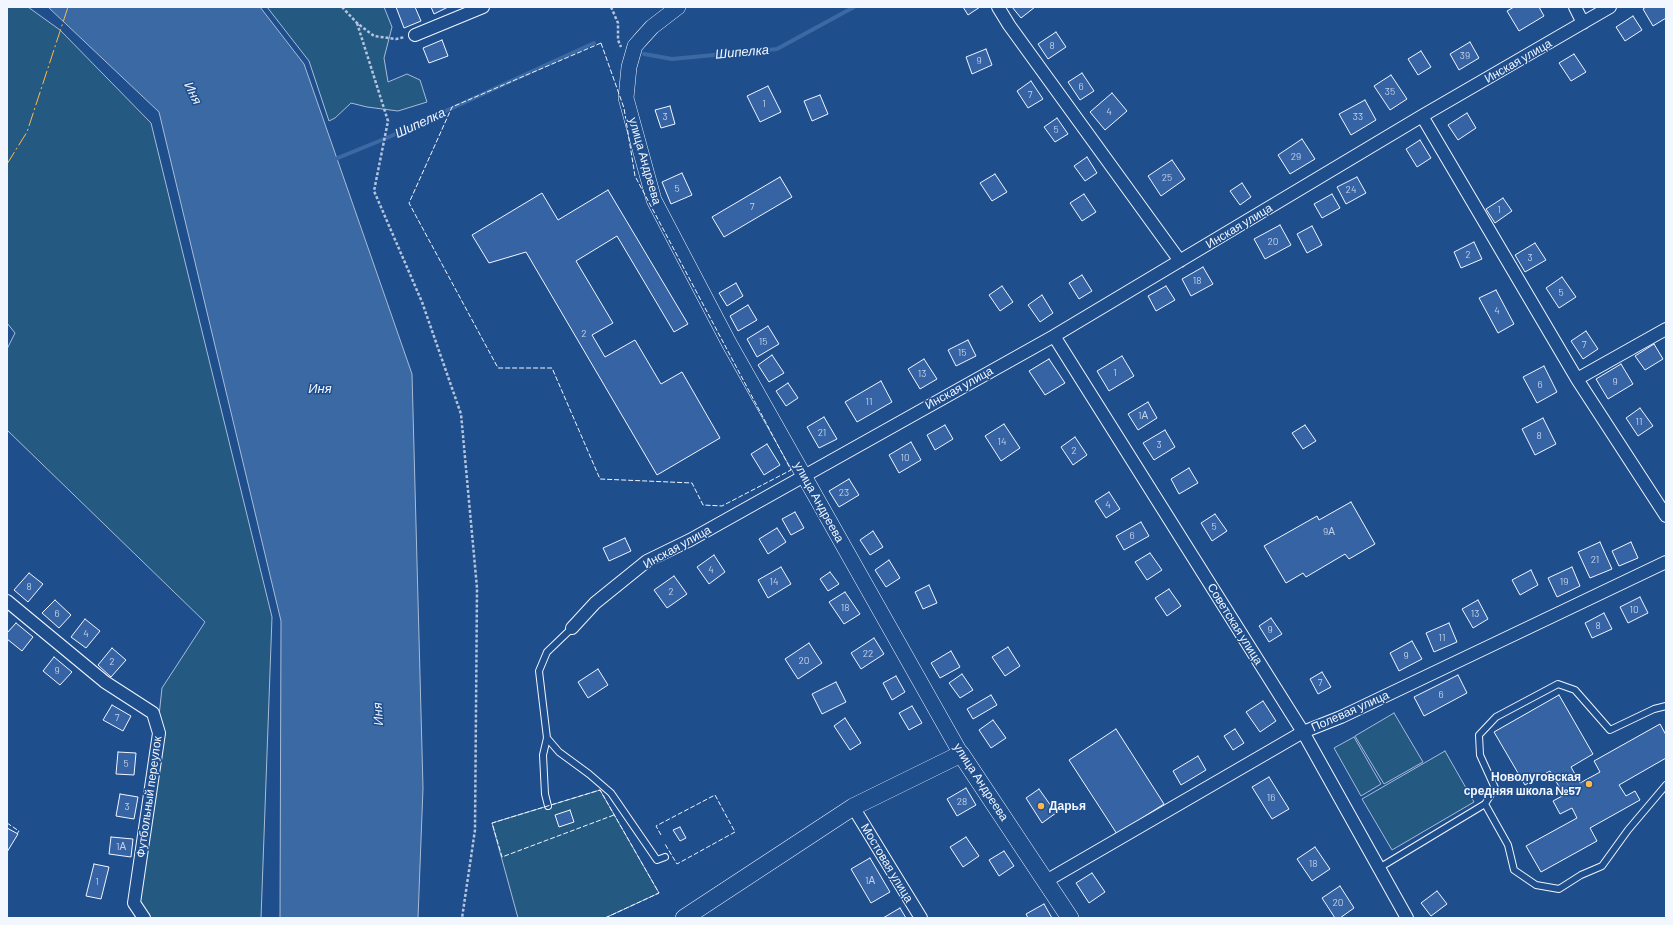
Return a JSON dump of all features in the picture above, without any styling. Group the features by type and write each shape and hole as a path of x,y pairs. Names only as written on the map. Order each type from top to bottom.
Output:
{"main road":[{"path":"684,918 853,808 961,754"},
{"name":"улица Андреева","path":"961,754 1070,918"}],"street":[{"path":"415,36 483,7"},
{"name":"улица Андреева","path":"678,7 652,27 642,38 635,46 630,61 626,98 654,200 729,343 961,754"},
{"path":"998,7 1009,25 1180,261"},
{"path":"1575,7 1583,23"},
{"name":"Инская улица","path":"572,628 595,603 647,561 690,540 1054,336 1422,116 1610,7"},
{"path":"1422,116 1577,379 1666,516"},
{"path":"1577,379 1666,329"},
{"name":"Советская улица","path":"1054,336 1303,732 1407,918"},
{"name":"Полевая улица","path":"1046,881 1303,732 1341,717 1666,562"},
{"name":"Футбольный переулок","path":"7,601 105,682 153,713 159,733 134,903 144,918"},
{"name":"Мостовая улица","path":"853,808 921,918"}],"lane":[{"name":"Инская улица","path":"548,806 545,794 543,755 547,738 539,671 547,652 572,628"},
{"path":"1379,868 1485,804 1496,788 1480,755 1479,735 1496,717 1558,684 1575,690 1610,730 1654,709 1666,706"},
{"path":"547,738 559,752 589,774 611,793 657,860 665,857"},
{"path":"1485,804 1508,845 1514,870 1536,885 1559,889 1581,875 1602,866 1628,830 1666,785"}],"path":[{"path":"342,7 357,23 374,36 396,39 415,36"},
{"path":"611,7 618,23"},
{"path":"357,23 388,121 374,191 422,302 461,414 476,588 474,830 462,918"}],"shaded area":[{"path":"7,7 28,7 60,30 151,123 272,617 261,918 144,918 138,910 162,688 205,622 7,430 7,349 15,333 7,323"},
{"path":"267,7 384,7 392,27 384,58 388,82 407,74 420,80 427,102 398,111 367,107 351,103 335,118 329,121 309,61"},
{"path":"1394,713 1423,762 1384,784 1355,736"},
{"path":"1354,737 1381,784 1361,796 1334,748"},
{"path":"1445,751 1474,802 1392,850 1362,799"},
{"path":"600,790 659,893 605,918 518,918 492,823"}],"water":[{"name":"Иня","path":"48,7 260,7 304,64 412,374 423,788 418,918 280,918 281,621 159,112"}],"building":[{"path":"396,7 415,7 421,21 404,28"},
{"path":"431,7 448,7 434,14"},
{"path":"963,7 980,7 968,15"},
{"path":"1012,7 1035,7 1021,18"},
{"path":"1514,7 1539,7 1544,16 1519,31 1507,11"},
{"path":"1646,7 1666,7 1666,18 1653,26 1643,9"},
{"path":"1633,16 1642,30 1625,41 1616,27"},
{"path":"1056,32 1066,47 1048,59 1038,44"},
{"path":"442,40 448,56 429,63 423,48"},
{"path":"1470,42 1479,58 1459,70 1450,54"},
{"path":"986,49 992,65 972,74 966,57"},
{"path":"1421,51 1431,67 1418,75 1408,59"},
{"path":"1574,54 1586,72 1571,81 1559,63"},
{"path":"1082,73 1094,91 1080,100 1068,82"},
{"path":"1391,75 1407,99 1390,110 1374,86"},
{"path":"1031,81 1043,99 1028,108 1017,91"},
{"path":"768,86 781,112 760,122 747,96"},
{"path":"1112,93 1127,111 1105,130 1090,112"},
{"path":"820,95 828,114 812,121 804,101"},
{"path":"1365,100 1376,120 1351,135 1339,114"},
{"path":"670,106 675,124 661,128 655,110"},
{"path":"1467,113 1476,128 1458,140 1448,125"},
{"path":"1057,118 1068,134 1055,142 1044,127"},
{"path":"1302,139 1315,159 1290,174 1278,155"},
{"path":"1420,140 1431,158 1417,167 1406,149"},
{"path":"1087,157 1097,173 1085,181 1074,166"},
{"path":"1172,160 1185,179 1161,196 1148,176"},
{"path":"682,173 692,195 671,204 662,182"},
{"path":"995,174 1007,192 992,201 980,183"},
{"path":"780,177 792,197 724,237 712,217"},
{"path":"1357,177 1366,193 1346,204 1337,187"},
{"path":"1242,183 1251,197 1240,205 1230,191"},
{"path":"608,190 688,324 674,332 617,236 576,261 613,323 592,335 605,357 635,340 661,384 682,372 720,438 657,475 526,252 489,263 472,235 542,193 558,220"},
{"path":"1084,194 1096,212 1082,221 1070,203"},
{"path":"1332,194 1340,208 1322,218 1314,204"},
{"path":"1503,198 1512,211 1495,223 1486,209"},
{"path":"1280,225 1291,245 1265,259 1254,239"},
{"path":"1312,226 1322,245 1307,253 1297,234"},
{"path":"1474,242 1482,259 1461,268 1454,252"},
{"path":"1535,243 1546,260 1525,272 1515,255"},
{"path":"1203,267 1213,284 1191,296 1182,279"},
{"path":"1082,275 1092,291 1079,299 1069,283"},
{"path":"1562,277 1576,297 1559,308 1546,288"},
{"path":"736,283 743,296 727,306 719,293"},
{"path":"1002,286 1013,302 1000,311 989,295"},
{"path":"1166,286 1175,300 1156,311 1148,296"},
{"path":"1496,290 1514,324 1498,333 1479,298"},
{"path":"1042,295 1053,313 1040,322 1028,305"},
{"path":"748,305 757,320 738,331 730,316"},
{"path":"768,326 779,344 757,357 747,339"},
{"path":"1586,331 1598,349 1583,359 1571,341"},
{"path":"968,340 976,356 956,366 948,350"},
{"path":"1654,344 1663,359 1645,370 1635,356"},
{"path":"772,355 784,373 769,382 758,365"},
{"path":"1122,356 1134,376 1109,391 1097,371"},
{"path":"924,359 937,379 920,389 908,369"},
{"path":"1049,359 1065,383 1045,395 1029,371"},
{"path":"1621,364 1633,384 1608,399 1596,379"},
{"path":"1544,366 1557,392 1537,403 1523,377"},
{"path":"881,381 892,402 857,422 845,402"},
{"path":"788,383 798,398 786,406 776,391"},
{"path":"1148,402 1157,418 1138,430 1128,414"},
{"path":"1640,408 1653,426 1638,436 1626,418"},
{"path":"824,417 837,439 819,448 807,427"},
{"path":"1543,418 1556,444 1535,455 1522,429"},
{"path":"1004,424 1020,448 1001,461 985,436"},
{"path":"945,425 953,439 935,450 927,435"},
{"path":"1305,425 1316,441 1303,449 1292,433"},
{"path":"1165,430 1175,447 1154,460 1143,443"},
{"path":"1075,437 1087,455 1073,465 1061,447"},
{"path":"911,442 921,460 899,473 889,455"},
{"path":"767,444 780,465 764,475 751,454"},
{"path":"1189,468 1198,483 1179,494 1171,479"},
{"path":"849,479 859,495 839,507 829,491"},
{"path":"1109,492 1120,509 1106,518 1095,501"},
{"path":"1351,502 1375,544 1349,559 1345,554 1306,577 1303,573 1286,583 1264,546 1317,516 1319,520"},
{"path":"795,512 804,528 791,535 782,519"},
{"path":"1215,514 1227,531 1212,541 1201,523"},
{"path":"1141,522 1149,536 1124,550 1116,536"},
{"path":"777,528 786,542 768,554 759,539"},
{"path":"873,531 883,547 870,555 860,540"},
{"path":"625,538 631,551 609,561 603,548"},
{"path":"1600,542 1612,569 1590,578 1578,552"},
{"path":"1631,542 1638,558 1619,566 1612,551"},
{"path":"1150,553 1162,570 1147,580 1135,562"},
{"path":"714,555 725,572 709,584 697,567"},
{"path":"889,560 900,578 886,587 875,570"},
{"path":"781,567 791,584 768,598 758,580"},
{"path":"1572,567 1580,586 1557,597 1548,578"},
{"path":"1531,570 1538,585 1520,595 1512,580"},
{"path":"830,572 839,584 828,591 820,579"},
{"path":"29,573 43,584 28,602 14,590"},
{"path":"674,576 687,594 667,608 654,590"},
{"path":"929,585 937,603 923,609 915,592"},
{"path":"1169,589 1181,606 1167,616 1155,598"},
{"path":"845,592 860,614 844,624 829,602"},
{"path":"1640,597 1648,613 1628,623 1620,607"},
{"path":"55,600 71,615 59,628 42,613"},
{"path":"1478,600 1488,619 1473,628 1462,609"},
{"path":"1604,613 1612,629 1592,638 1585,623"},
{"path":"1271,618 1282,634 1269,642 1259,626"},
{"path":"85,619 100,631 86,648 71,637"},
{"path":"16,623 33,637 22,651 7,639 7,633"},
{"path":"1449,623 1457,642 1434,652 1426,633"},
{"path":"874,638 884,654 861,669 851,653"},
{"path":"1412,641 1422,659 1399,671 1390,653"},
{"path":"809,643 822,663 798,679 785,659"},
{"path":"1008,647 1020,666 1005,676 992,657"},
{"path":"112,648 126,660 111,677 98,665"},
{"path":"951,651 960,667 940,678 931,663"},
{"path":"54,657 72,672 60,685 43,671"},
{"path":"598,669 608,685 588,698 578,682"},
{"path":"1322,672 1331,687 1318,694 1310,679"},
{"path":"962,674 973,690 960,698 949,683"},
{"path":"1458,675 1467,693 1424,716 1414,697"},
{"path":"896,676 905,692 892,700 883,683"},
{"path":"836,682 846,702 822,714 812,694"},
{"path":"991,695 997,705 973,719 967,709"},
{"name":"Новолуговская средняя школа №57","path":"1559,695 1593,754 1571,767 1580,783 1600,772 1594,761 1660,724 1666,735 1666,758 1619,785 1626,796 1635,791 1640,800 1590,828 1597,841 1541,872 1526,846 1577,818 1572,808 1560,814 1553,801 1564,795 1550,771 1525,785 1494,732"},
{"path":"1263,701 1276,721 1260,732 1246,712"},
{"path":"112,705 131,716 123,731 103,720"},
{"path":"912,706 922,723 909,730 899,713"},
{"path":"845,718 861,743 850,750 834,726"},
{"path":"993,720 1006,738 991,748 979,730"},
{"path":"1116,729 1164,804 1117,834 1069,760"},
{"path":"1235,729 1244,743 1233,750 1224,736"},
{"path":"118,752 136,753 134,775 116,774"},
{"path":"1198,756 1206,770 1181,785 1173,771"},
{"path":"1269,777 1289,809 1272,819 1252,787"},
{"path":"966,788 976,805 957,816 947,799"},
{"name":"Дарья","path":"1039,789 1056,813 1042,823 1026,798"},
{"path":"120,794 138,797 134,819 116,816"},
{"path":"570,810 574,822 559,827 555,815"},
{"path":"680,827 686,838 680,841 673,830"},
{"path":"7,828 18,834 7,852"},
{"path":"111,837 133,839 131,857 109,854"},
{"path":"966,837 979,856 963,867 950,847"},
{"path":"1315,847 1330,869 1312,881 1297,859"},
{"path":"1004,851 1014,866 999,876 989,860"},
{"path":"870,858 890,892 871,903 851,869"},
{"path":"94,864 109,867 101,899 86,896"},
{"path":"1092,873 1105,892 1089,903 1076,883"},
{"path":"1340,886 1354,908 1340,918 1335,918 1322,898"},
{"path":"1437,891 1447,904 1431,916 1421,903"},
{"path":"1044,904 1052,918 1028,918 1026,914"},
{"path":"900,908 906,918 883,918"}],"waterway":[{"name":"Шипелка","path":"644,54 672,59 777,49 854,7"},
{"name":"Шипелка","path":"333,160 389,137 594,43"}],"fence":[{"path":"601,43 624,108 635,176 791,470 722,506 703,505 692,483 600,479 552,368 498,368 409,203 452,107 601,43"},
{"path":"605,918 659,893 600,790 492,823 502,857 614,815"},
{"path":"661,835 656,826 715,795 735,832 677,864 665,844"},
{"path":"7,823 19,831 17,834"}],"power":[{"path":"7,164 27,132 68,7"}],"place":[{"name":"Новолуговская средняя школа №57","path":"1589,784"},
{"name":"Дарья","path":"1041,806"}]}
